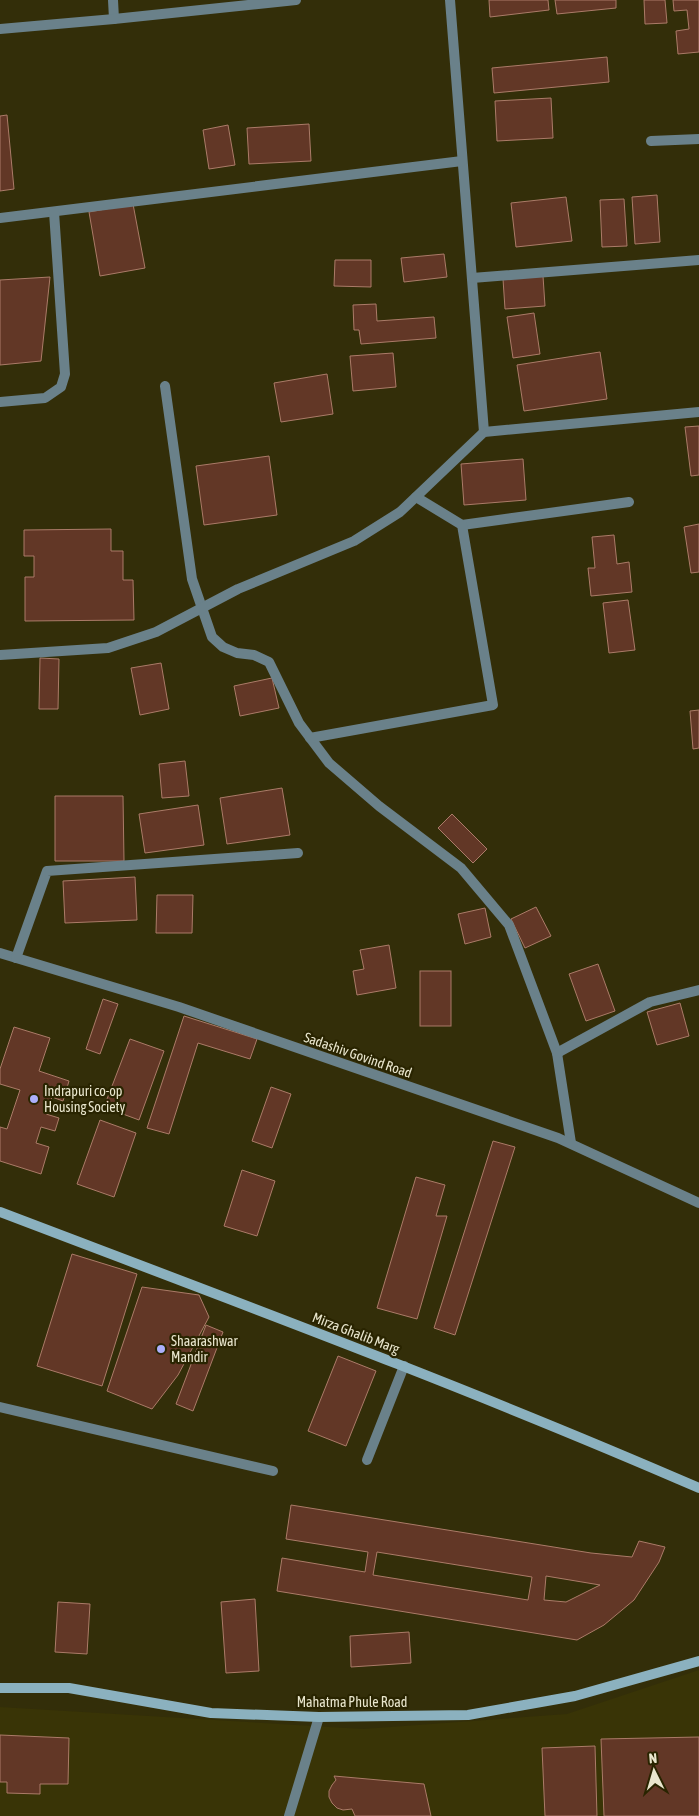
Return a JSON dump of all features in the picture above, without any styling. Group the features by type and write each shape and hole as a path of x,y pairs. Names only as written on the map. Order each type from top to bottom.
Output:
{"street":[{"path":"113,0 114,19"},
{"path":"0,29 296,0"},
{"path":"450,0 484,432"},
{"path":"651,141 699,139"},
{"path":"0,218 462,160"},
{"path":"0,402 45,398 61,388 65,374 54,212"},
{"path":"472,278 699,260"},
{"path":"165,386 192,579 212,637 223,647 237,653 254,654 269,662 299,723 329,763 379,806 461,868 509,925 557,1053 571,1144"},
{"path":"0,655 108,648 156,632 238,589 354,541 400,512 484,432 699,412"},
{"path":"416,497 462,525 629,502"},
{"path":"310,738 493,705 462,525"},
{"path":"16,958 47,871 298,853"},
{"name":"Sadashiv Govind Road","path":"0,953 179,1008 571,1144 699,1203"},
{"path":"557,1053 650,1002 699,990"},
{"name":"Mirza Ghalib Marg","path":"0,1212 404,1366 699,1488"},
{"path":"367,1460 404,1366"},
{"path":"0,1407 273,1471"},
{"name":"Mahatma Phule Road","path":"0,1688 69,1688 211,1713 319,1717 468,1715 575,1696 699,1661"},
{"path":"289,1816 319,1717"}],"shaded area":[{"path":"699,1670 699,1816 0,1816 0,1707 363,1729 567,1714"}],"building":[{"path":"489,0 548,0 549,10 490,17"},
{"path":"555,0 616,0 616,8 557,14"},
{"path":"644,0 665,0 667,23 645,24"},
{"path":"673,0 699,0 699,52 678,54 676,31 689,29 687,10 674,11"},
{"path":"607,57 609,82 494,93 492,68"},
{"path":"551,98 553,138 497,141 495,101"},
{"path":"7,115 14,189 0,191 0,116"},
{"path":"309,124 311,161 249,164 247,128"},
{"path":"228,125 235,165 209,169 203,130"},
{"path":"657,195 660,242 635,244 632,197"},
{"path":"566,197 572,241 516,247 511,203"},
{"path":"624,199 627,246 602,247 600,200"},
{"path":"133,204 145,268 100,276 89,212"},
{"path":"444,254 447,277 404,282 401,258"},
{"path":"335,260 371,260 371,287 334,286"},
{"path":"543,276 545,306 505,309 503,279"},
{"path":"50,277 41,361 0,365 0,280"},
{"path":"376,304 377,321 434,317 436,338 361,344 359,330 354,330 353,305"},
{"path":"534,313 540,354 513,358 507,317"},
{"path":"600,352 607,399 524,411 517,365"},
{"path":"393,353 396,387 353,391 350,356"},
{"path":"327,374 333,414 281,422 274,383"},
{"path":"699,426 699,475 691,476 685,427"},
{"path":"269,456 277,515 204,525 196,466"},
{"path":"523,459 526,500 464,505 461,464"},
{"path":"699,524 699,572 691,573 684,527"},
{"path":"111,529 111,551 123,551 123,580 133,580 134,620 25,621 25,577 34,577 34,556 24,556 24,530"},
{"path":"614,535 617,564 629,562 632,592 591,596 588,568 595,568 592,537"},
{"path":"628,600 635,650 609,653 603,603"},
{"path":"40,658 59,659 58,709 39,709"},
{"path":"161,663 169,709 140,715 131,668"},
{"path":"272,678 279,708 240,716 234,686"},
{"path":"699,710 699,748 693,749 690,711"},
{"path":"185,761 189,796 162,798 159,764"},
{"path":"282,788 290,835 227,844 220,798"},
{"path":"55,796 123,796 124,861 55,861"},
{"path":"198,805 204,845 145,853 139,814"},
{"path":"452,814 487,849 473,863 438,828"},
{"path":"135,877 137,920 65,923 63,881"},
{"path":"157,895 193,895 192,933 156,933"},
{"path":"536,907 551,936 525,948 511,919"},
{"path":"485,908 491,937 465,944 458,914"},
{"path":"389,945 396,988 357,995 353,971 364,969 360,950"},
{"path":"598,964 615,1011 586,1021 569,974"},
{"path":"420,971 451,971 451,1026 420,1026"},
{"path":"103,999 118,1004 100,1054 86,1049"},
{"path":"680,1003 689,1036 657,1045 647,1012"},
{"path":"184,1016 257,1039 250,1059 198,1043 169,1134 147,1128"},
{"name":"Indrapuri co-op Housing Society","path":"14,1027 50,1038 39,1071 69,1081 63,1101 52,1097 46,1114 59,1118 55,1131 41,1127 36,1143 49,1147 41,1174 0,1161 0,1127 7,1129 20,1090 0,1084 0,1069"},
{"path":"130,1039 164,1051 139,1120 104,1107"},
{"path":"271,1087 291,1094 272,1148 252,1141"},
{"path":"100,1120 136,1133 114,1197 77,1184"},
{"path":"493,1141 515,1147 455,1335 434,1328"},
{"path":"242,1170 275,1181 257,1236 224,1226"},
{"path":"416,1177 445,1185 436,1216 447,1216 417,1319 377,1308"},
{"path":"72,1254 137,1274 102,1386 37,1366"},
{"path":"142,1287 199,1295 209,1317 178,1375 152,1409 107,1391"},
{"path":"206,1325 223,1332 193,1411 176,1404"},
{"path":"338,1356 376,1371 346,1446 308,1431"},
{"path":"291,1505 591,1553 632,1557 639,1541 665,1547 659,1562 634,1600 604,1625 577,1640 277,1591 282,1558 365,1572 368,1552 286,1539","holes":["377,1552 532,1577 528,1600 373,1575","546,1576 600,1585 566,1602 544,1600"]},
{"path":"255,1599 259,1671 226,1673 221,1602"},
{"path":"58,1602 90,1604 87,1654 55,1652"},
{"path":"409,1632 411,1663 351,1667 350,1636"},
{"path":"0,1735 69,1738 68,1784 40,1784 40,1794 7,1793 7,1782 0,1782"},
{"path":"699,1737 699,1816 604,1816 601,1739"},
{"path":"595,1746 597,1816 545,1816 542,1748"},
{"path":"334,1776 424,1784 431,1816 355,1816 352,1809 343,1810 337,1808 332,1803 329,1791 336,1780"}],"place":[{"name":"Indrapuri co-op Housing Society","path":"34,1099"},
{"name":"Shaarashwar Mandir","path":"161,1349"}]}
